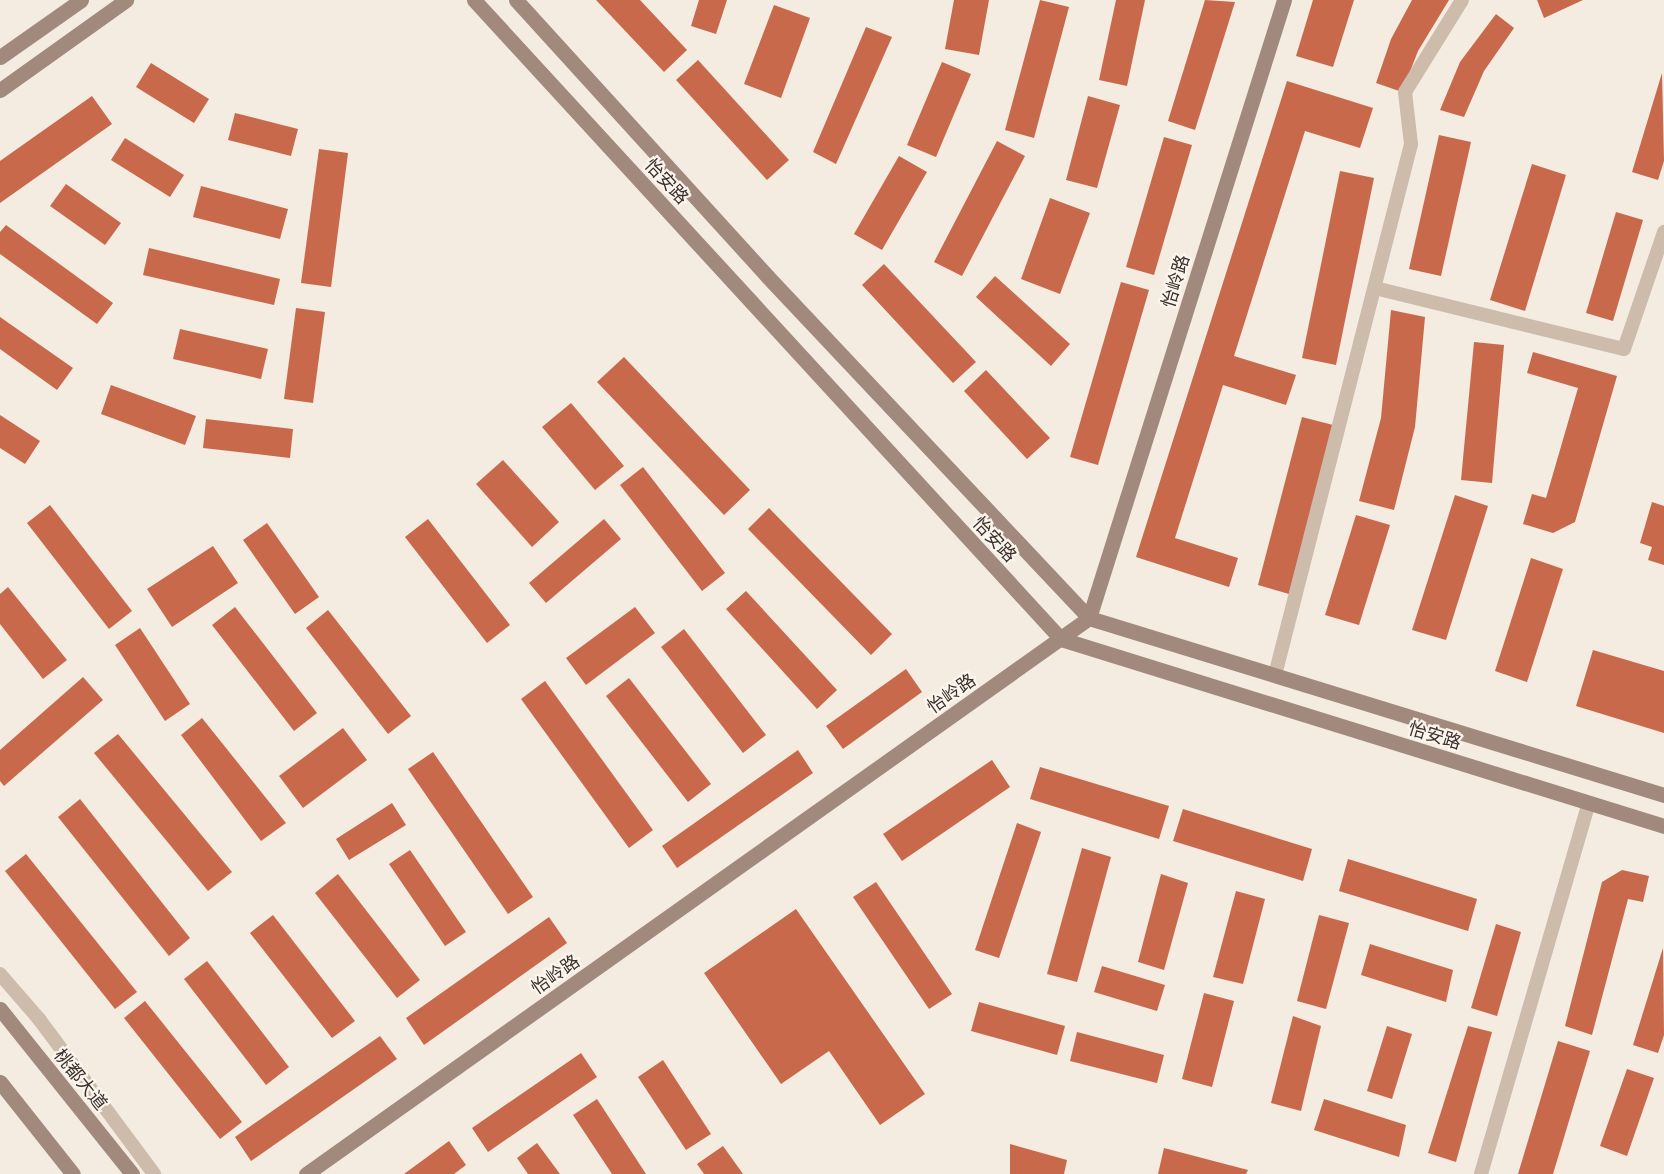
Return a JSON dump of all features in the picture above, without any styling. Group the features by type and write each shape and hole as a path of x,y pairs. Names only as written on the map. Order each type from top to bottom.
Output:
{"street":[{"path":"0,57 81,0"},
{"path":"0,90 126,0"},
{"name":"怡安路","path":"474,0 1061,639 1664,826"},
{"name":"怡安路","path":"516,0 759,267 1089,618 1664,795"},
{"name":"怡岭路","path":"306,1174 1089,618 1284,0"},
{"path":"1275,675 1376,288 1411,144 1404,92 1462,0"},
{"path":"1376,288 1624,349 1664,232"},
{"path":"1481,1174 1589,803"},
{"path":"0,974 39,1018 154,1174"},
{"name":"桃都大道","path":"0,1009 132,1174"},
{"path":"0,1082 73,1174"}],"building":[{"path":"596,0 640,0 687,50 664,72"},
{"path":"699,0 727,0 716,34 691,26"},
{"path":"954,0 989,0 979,55 945,49"},
{"path":"1040,0 1069,7 1034,138 1005,130"},
{"path":"1116,0 1145,0 1127,86 1099,80"},
{"path":"1205,0 1235,2 1195,130 1168,121"},
{"path":"1313,0 1354,0 1333,67 1296,56"},
{"path":"1412,0 1449,0 1418,51 1402,92 1376,83 1391,39"},
{"path":"1537,0 1583,0 1544,18"},
{"path":"774,5 810,18 781,98 744,84"},
{"path":"1496,14 1514,28 1484,71 1464,117 1440,110 1460,62"},
{"path":"866,27 892,37 836,164 813,152"},
{"path":"698,60 789,160 767,180 676,80"},
{"path":"942,62 971,74 936,157 907,145"},
{"path":"151,63 209,99 194,123 136,87"},
{"path":"1662,73 1664,161 1658,180 1632,172"},
{"path":"1287,81 1373,108 1360,148 1305,131 1234,356 1296,375 1286,405 1223,385 1175,538 1238,558 1229,587 1136,557"},
{"path":"92,96 112,124 0,203 0,161"},
{"path":"1088,96 1120,105 1097,188 1066,180"},
{"path":"235,113 298,129 291,156 228,140"},
{"path":"1439,135 1471,142 1441,276 1409,269"},
{"path":"1164,137 1192,145 1154,275 1126,267"},
{"path":"125,138 184,175 170,197 111,160"},
{"path":"997,141 1025,156 962,276 934,262"},
{"path":"319,149 348,153 331,287 301,283"},
{"path":"899,156 927,172 882,250 854,234"},
{"path":"1532,164 1566,175 1525,311 1490,300"},
{"path":"1340,171 1374,178 1336,365 1302,358"},
{"path":"66,184 121,223 105,245 50,206"},
{"path":"201,186 288,209 280,239 193,217"},
{"path":"1050,198 1090,213 1060,294 1021,279"},
{"path":"1616,212 1643,220 1613,321 1586,313"},
{"path":"6,225 113,303 97,324 0,254 0,232"},
{"path":"149,248 280,279 274,305 143,275"},
{"path":"884,264 976,362 953,383 862,285"},
{"path":"995,276 1070,344 1051,366 976,297"},
{"path":"1121,282 1149,290 1098,465 1070,457"},
{"path":"296,308 325,312 313,403 284,399"},
{"path":"1391,310 1425,317 1415,427 1394,510 1359,501 1381,418"},
{"path":"0,317 73,368 57,390 0,349"},
{"path":"180,329 268,349 261,379 173,359"},
{"path":"1474,342 1504,345 1492,483 1461,480"},
{"path":"1533,352 1617,376 1575,522 1553,533 1523,524 1532,494 1546,498 1578,388 1527,373"},
{"path":"624,357 750,490 724,515 597,382"},
{"path":"986,370 1050,438 1027,459 964,391"},
{"path":"111,385 196,416 185,445 101,414"},
{"path":"571,403 624,466 595,490 542,427"},
{"path":"0,415 40,441 25,464 0,448"},
{"path":"1302,417 1333,425 1289,594 1258,585"},
{"path":"206,419 293,429 290,458 203,448"},
{"path":"503,460 559,522 532,547 476,484"},
{"path":"643,467 725,573 702,591 620,485"},
{"path":"1455,495 1488,506 1446,640 1412,630"},
{"path":"1652,502 1664,506 1664,565 1648,560 1652,547 1640,543"},
{"path":"50,505 132,611 109,629 27,523"},
{"path":"769,508 892,634 871,655 748,529"},
{"path":"1356,515 1390,525 1359,625 1325,615"},
{"path":"428,519 510,625 487,643 405,537"},
{"path":"604,519 621,539 546,603 529,583"},
{"path":"267,523 319,597 295,614 243,540"},
{"path":"213,546 238,583 172,627 147,589"},
{"path":"1531,558 1563,569 1527,682 1495,671"},
{"path":"8,587 67,660 43,679 0,624 0,594"},
{"path":"746,591 837,690 817,709 726,609"},
{"path":"235,607 317,713 294,731 212,625"},
{"path":"635,607 655,633 586,685 566,658"},
{"path":"328,610 411,716 388,734 306,628"},
{"path":"140,628 190,704 165,721 115,645"},
{"path":"684,629 766,735 743,753 661,647"},
{"path":"1593,650 1664,671 1664,733 1576,706"},
{"path":"906,669 922,692 843,749 826,726"},
{"path":"83,677 103,700 4,786 0,781 0,750"},
{"path":"629,678 711,784 688,802 606,696"},
{"path":"545,681 653,830 629,848 521,699"},
{"path":"202,718 286,823 261,841 181,735"},
{"path":"343,728 367,760 303,808 279,776"},
{"path":"118,734 232,872 208,891 94,753"},
{"path":"798,750 813,773 677,868 662,846"},
{"path":"433,752 533,897 508,914 408,769"},
{"path":"992,760 1010,787 902,861 883,834"},
{"path":"1040,767 1169,806 1159,839 1030,799"},
{"path":"80,799 190,938 169,956 58,817"},
{"path":"392,803 406,825 349,860 336,839"},
{"path":"1183,809 1312,849 1303,881 1173,841"},
{"path":"1017,823 1041,832 999,958 975,950"},
{"path":"1082,848 1111,857 1077,982 1047,974"},
{"path":"410,850 466,932 445,946 389,864"},
{"path":"26,854 137,992 115,1009 5,871"},
{"path":"1348,859 1477,899 1468,931 1339,891"},
{"path":"1622,870 1649,876 1643,902 1628,899 1592,1035 1565,1026 1602,882"},
{"path":"338,874 420,980 397,998 315,893"},
{"path":"1161,874 1188,883 1164,970 1138,962"},
{"path":"876,882 952,994 929,1009 853,897"},
{"path":"1236,891 1265,899 1243,984 1213,977"},
{"path":"796,909 925,1094 880,1125 829,1051 781,1084 704,973"},
{"path":"273,915 355,1021 332,1038 250,933"},
{"path":"1319,915 1349,923 1326,1009 1297,1001"},
{"path":"549,917 567,943 424,1045 406,1018"},
{"path":"1496,924 1521,932 1497,1016 1471,1008"},
{"path":"1370,944 1453,970 1446,1002 1361,975"},
{"path":"1663,948 1664,1035 1658,1053 1633,1045"},
{"path":"207,961 289,1067 266,1085 184,979"},
{"path":"1102,966 1165,985 1157,1011 1094,992"},
{"path":"1204,993 1234,1001 1212,1087 1182,1079"},
{"path":"145,1001 242,1122 220,1139 124,1018"},
{"path":"979,1002 1065,1026 1057,1055 971,1031"},
{"path":"1293,1016 1321,1026 1301,1111 1271,1103"},
{"path":"1387,1026 1412,1034 1392,1099 1367,1091"},
{"path":"1468,1026 1492,1032 1456,1162 1428,1153"},
{"path":"1077,1032 1164,1055 1157,1083 1070,1061"},
{"path":"380,1036 397,1059 251,1161 235,1137"},
{"path":"1558,1041 1590,1051 1553,1174 1518,1174"},
{"path":"581,1053 597,1077 488,1152 472,1128"},
{"path":"663,1060 711,1134 686,1150 638,1077"},
{"path":"1627,1069 1654,1078 1627,1156 1600,1146"},
{"path":"597,1099 646,1174 612,1174 573,1115"},
{"path":"1324,1099 1406,1125 1399,1157 1314,1130"},
{"path":"449,1141 466,1165 454,1174 404,1174"},
{"path":"537,1143 560,1174 528,1174 517,1158"},
{"path":"1010,1144 1067,1160 1064,1174 1010,1174"},
{"path":"723,1146 743,1174 704,1174 697,1164"},
{"path":"1164,1148 1248,1170 1246,1174 1158,1174"}]}
